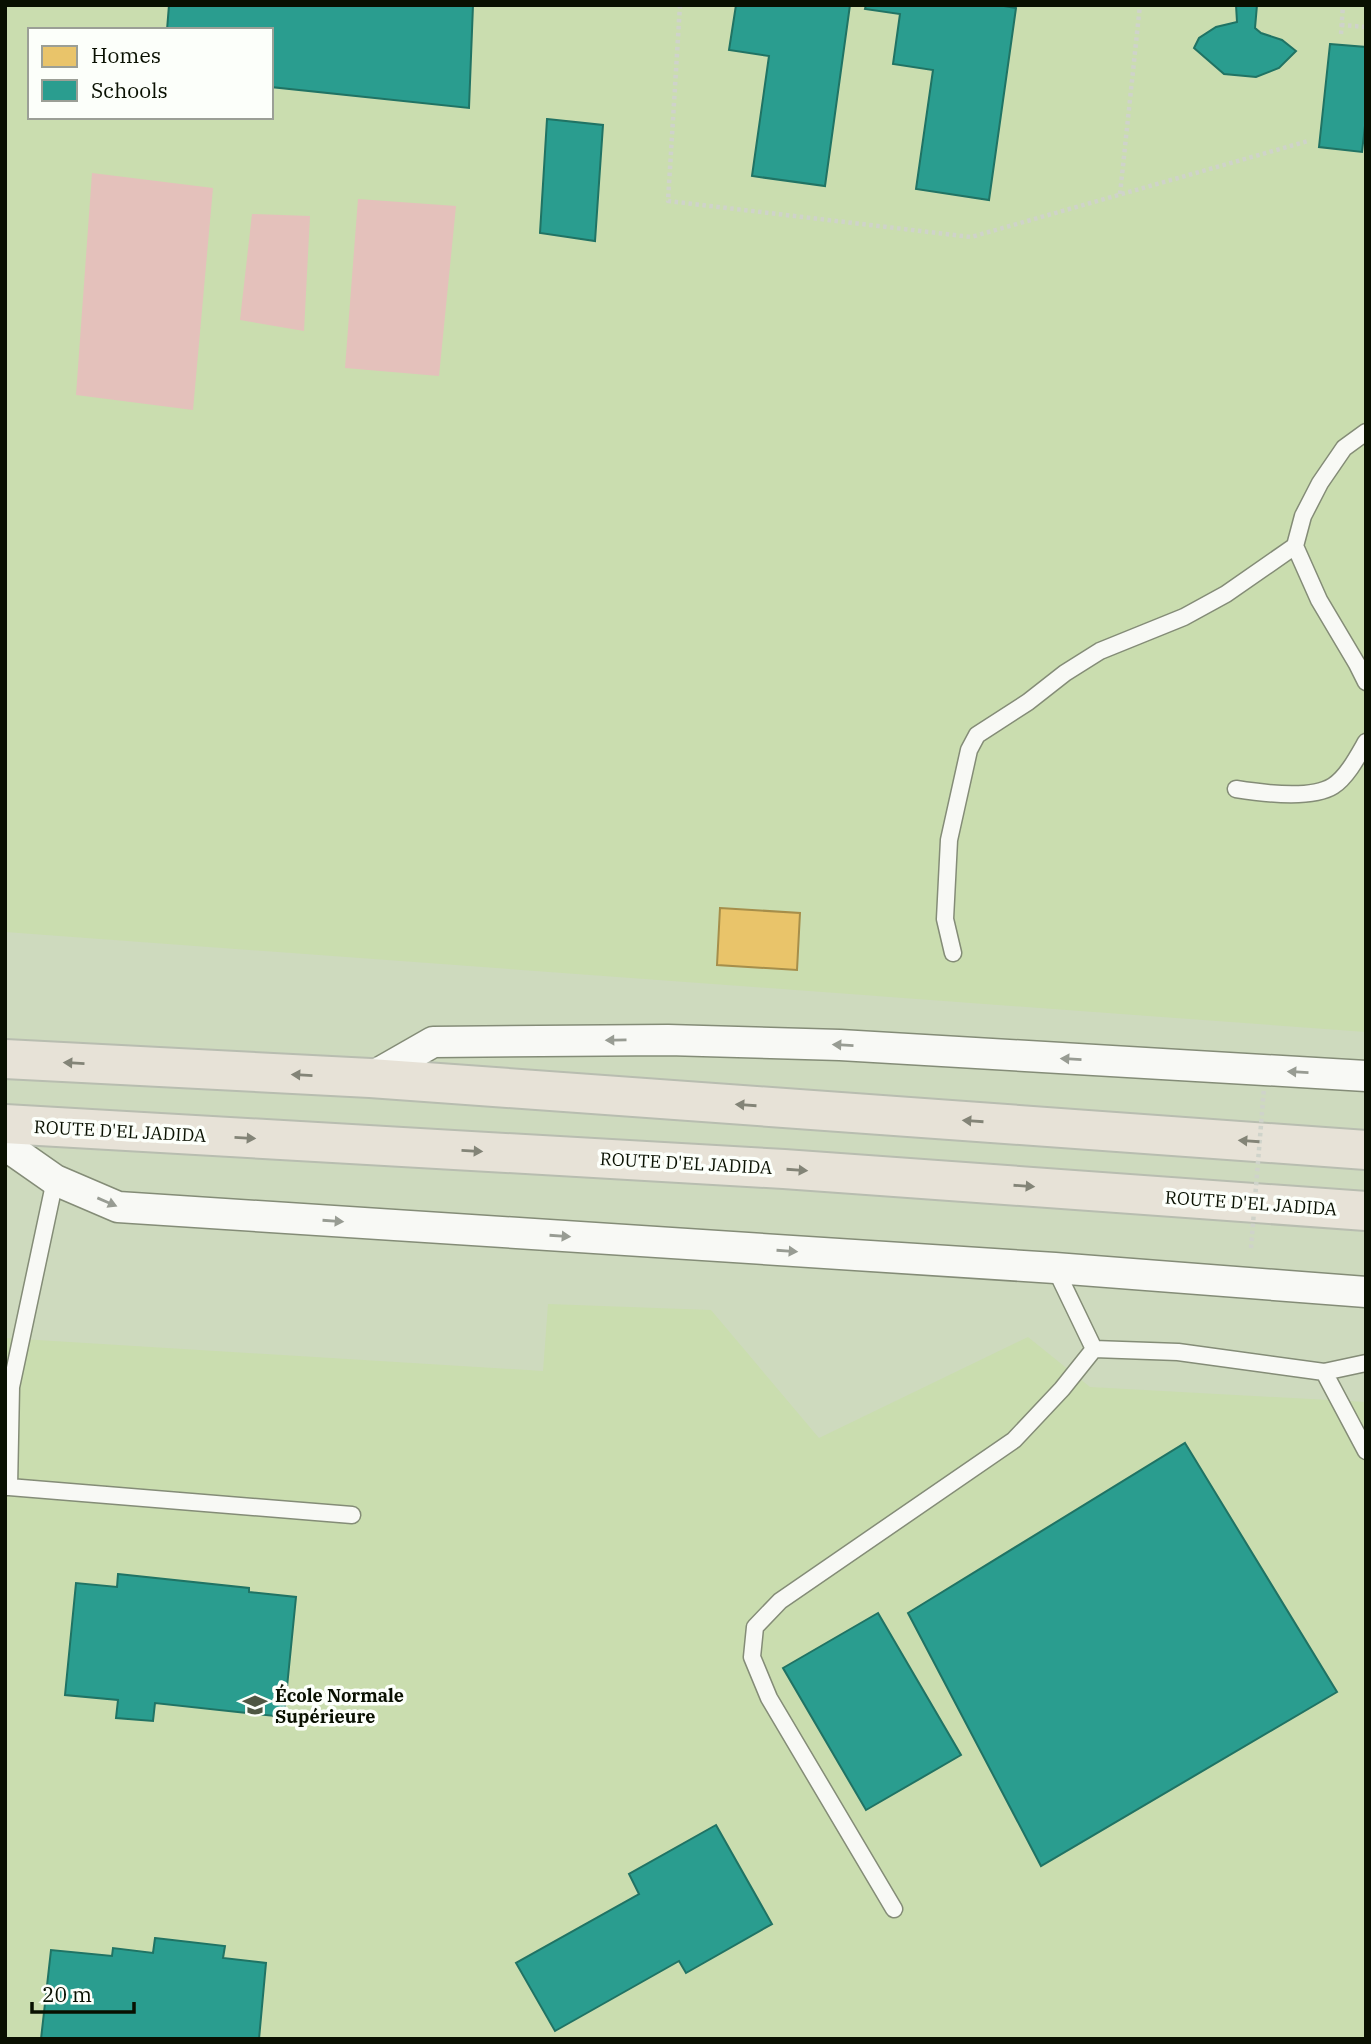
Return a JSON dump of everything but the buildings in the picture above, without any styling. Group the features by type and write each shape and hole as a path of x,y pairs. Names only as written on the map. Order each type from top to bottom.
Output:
{"highway":[{"path":"19,1060 370,1079 1366,1150"},
{"name":"ROUTE D'EL JADIDA","path":"5,1124 784,1169 1366,1211"}],"street":[{"path":"370,1079 433,1042 668,1040 841,1045 1366,1076"},
{"path":"5,1145 55,1180 118,1207 1055,1268 1366,1292"}],"lane":[{"path":"1366,432 1345,448 1320,483 1303,516 1295,546 1319,600 1366,682"},
{"path":"953,953 945,919 949,840 969,750 977,735 1100,651 1184,617 1226,594 1295,546"},
{"path":"1236,789 1269,795 1317,792 1334,786 1355,761 1366,742"},
{"path":"55,1180 11,1388 7,1487 352,1515"},
{"path":"1055,1268 1094,1349"},
{"path":"1094,1349 1178,1352 1324,1372 1366,1363"},
{"path":"894,1909 769,1698 752,1657 755,1626 780,1601 1014,1440 1062,1389 1094,1349"},
{"path":"1324,1372 1366,1451"}],"path":[{"path":"680,5 668,201 971,237 1308,141"},
{"path":"1121,194 1140,5"},
{"path":"1340,34 1343,5"},
{"path":"1342,26 1366,27"},
{"path":"1251,1248 1264,1088"}],"shaded area":[{"path":"5,5 1366,5 1366,1032 5,932"},
{"path":"92,173 213,188 193,410 76,395"},
{"path":"358,199 456,206 439,376 345,368"},
{"path":"252,214 310,216 304,331 240,320"},
{"path":"548,1304 711,1310 819,1438 1028,1337 1090,1387 1366,1402 1366,2039 5,2039 5,1338 543,1371"}],"place":[{"name":"École Normale Supérieure","path":"255,1705"}]}
